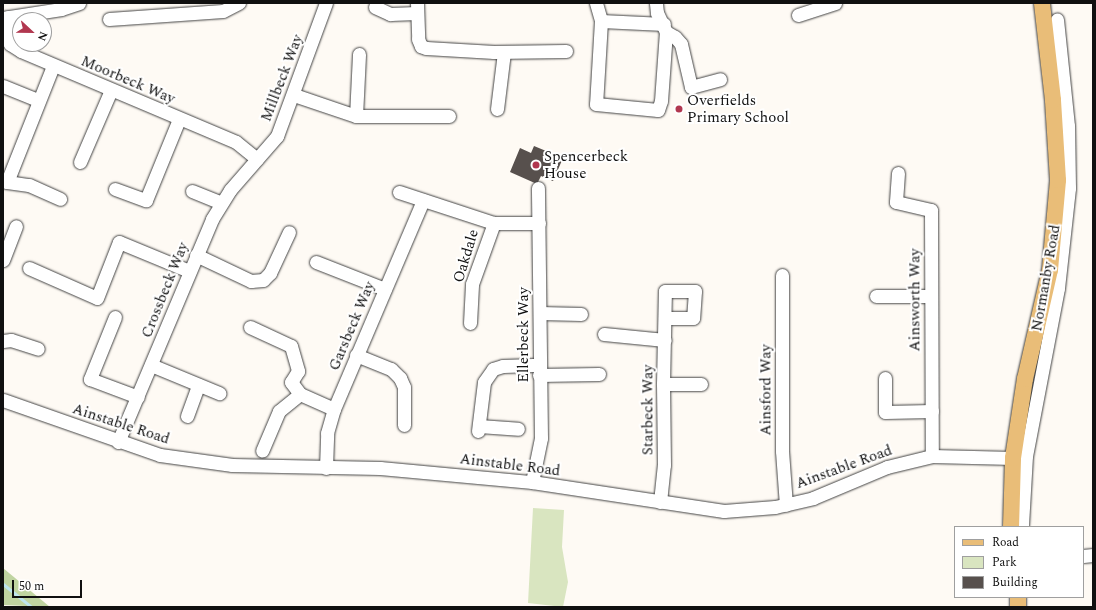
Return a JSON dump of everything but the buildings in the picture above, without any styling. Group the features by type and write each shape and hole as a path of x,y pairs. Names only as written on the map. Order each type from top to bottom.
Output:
{"main road":[{"name":"Normanby Road","path":"1017,526 1013,458 1025,379 1050,270 1056,223 1058,180 1056,77 1042,3"}],"street":[{"path":"5,18 61,10 79,3"},
{"path":"109,19 223,11 239,3"},
{"name":"Millbeck Way","path":"257,159 277,136 294,95 326,3"},
{"path":"596,3 602,21 596,104 658,110 661,101 661,18"},
{"path":"798,15 835,3"},
{"path":"375,7 390,14 417,8 418,39 421,46 426,48 504,52 566,51"},
{"name":"Moorbeck Way","path":"5,18 10,44 53,66 236,142 257,159"},
{"path":"602,21 661,18"},
{"path":"661,18 681,44 691,88 720,79"},
{"path":"1016,507 1058,288 1066,224 1069,156 1056,77 1057,20"},
{"path":"497,109 504,52"},
{"path":"356,116 359,54"},
{"path":"53,66 5,182 29,185 60,199"},
{"path":"3,86 38,100"},
{"path":"80,162 111,90"},
{"path":"294,95 356,116 449,116"},
{"path":"115,189 146,200 179,119"},
{"name":"Crossbeck Way","path":"118,442 138,397 189,271 221,203 257,159"},
{"name":"Ainsworth Way","path":"898,173 896,202 932,210 932,456"},
{"name":"Ellerbeck Way","path":"532,482 541,438 538,188"},
{"path":"192,191 221,203"},
{"path":"399,192 494,223 539,223"},
{"name":"Garsbeck Way","path":"326,468 327,433 334,409 423,200"},
{"name":"Oakdale","path":"470,323 472,284 494,223"},
{"path":"3,260 16,226"},
{"path":"196,256 251,280 263,280 270,273 289,232"},
{"path":"29,268 97,298 119,242 189,271"},
{"path":"316,262 385,289"},
{"name":"Ainsford Way","path":"782,275 782,451 786,505"},
{"path":"876,296 931,296"},
{"path":"540,313 580,314"},
{"path":"115,317 90,379 138,397"},
{"name":"Starbeck Way","path":"660,502 664,465 662,384 665,318"},
{"path":"250,327 291,346 298,371 291,382 300,394 334,409"},
{"path":"604,334 665,340"},
{"path":"3,341 11,340 38,349"},
{"path":"356,355 391,369 400,378 404,387 404,425"},
{"path":"151,365 219,393"},
{"path":"518,429 479,428 484,382 493,369 503,366 599,374"},
{"path":"885,378 886,412 932,411"},
{"path":"662,384 701,384"},
{"path":"187,416 198,385"},
{"path":"262,451 280,411 300,394"},
{"name":"Ainstable Road","path":"3,400 118,442 160,455 232,465 380,468 532,482 724,511 786,505 813,498 887,467 932,456 1013,458"}],"green space":[{"path":"533,508 564,510 562,547 568,582 563,607 528,603"},
{"path":"3,568 50,607 3,605"}],"waterway":[{"path":"3,584 31,607"}],"place":[{"name":"Overfields Primary School","path":"679,109"},
{"name":"Spencerbeck House","path":"536,165"}]}
